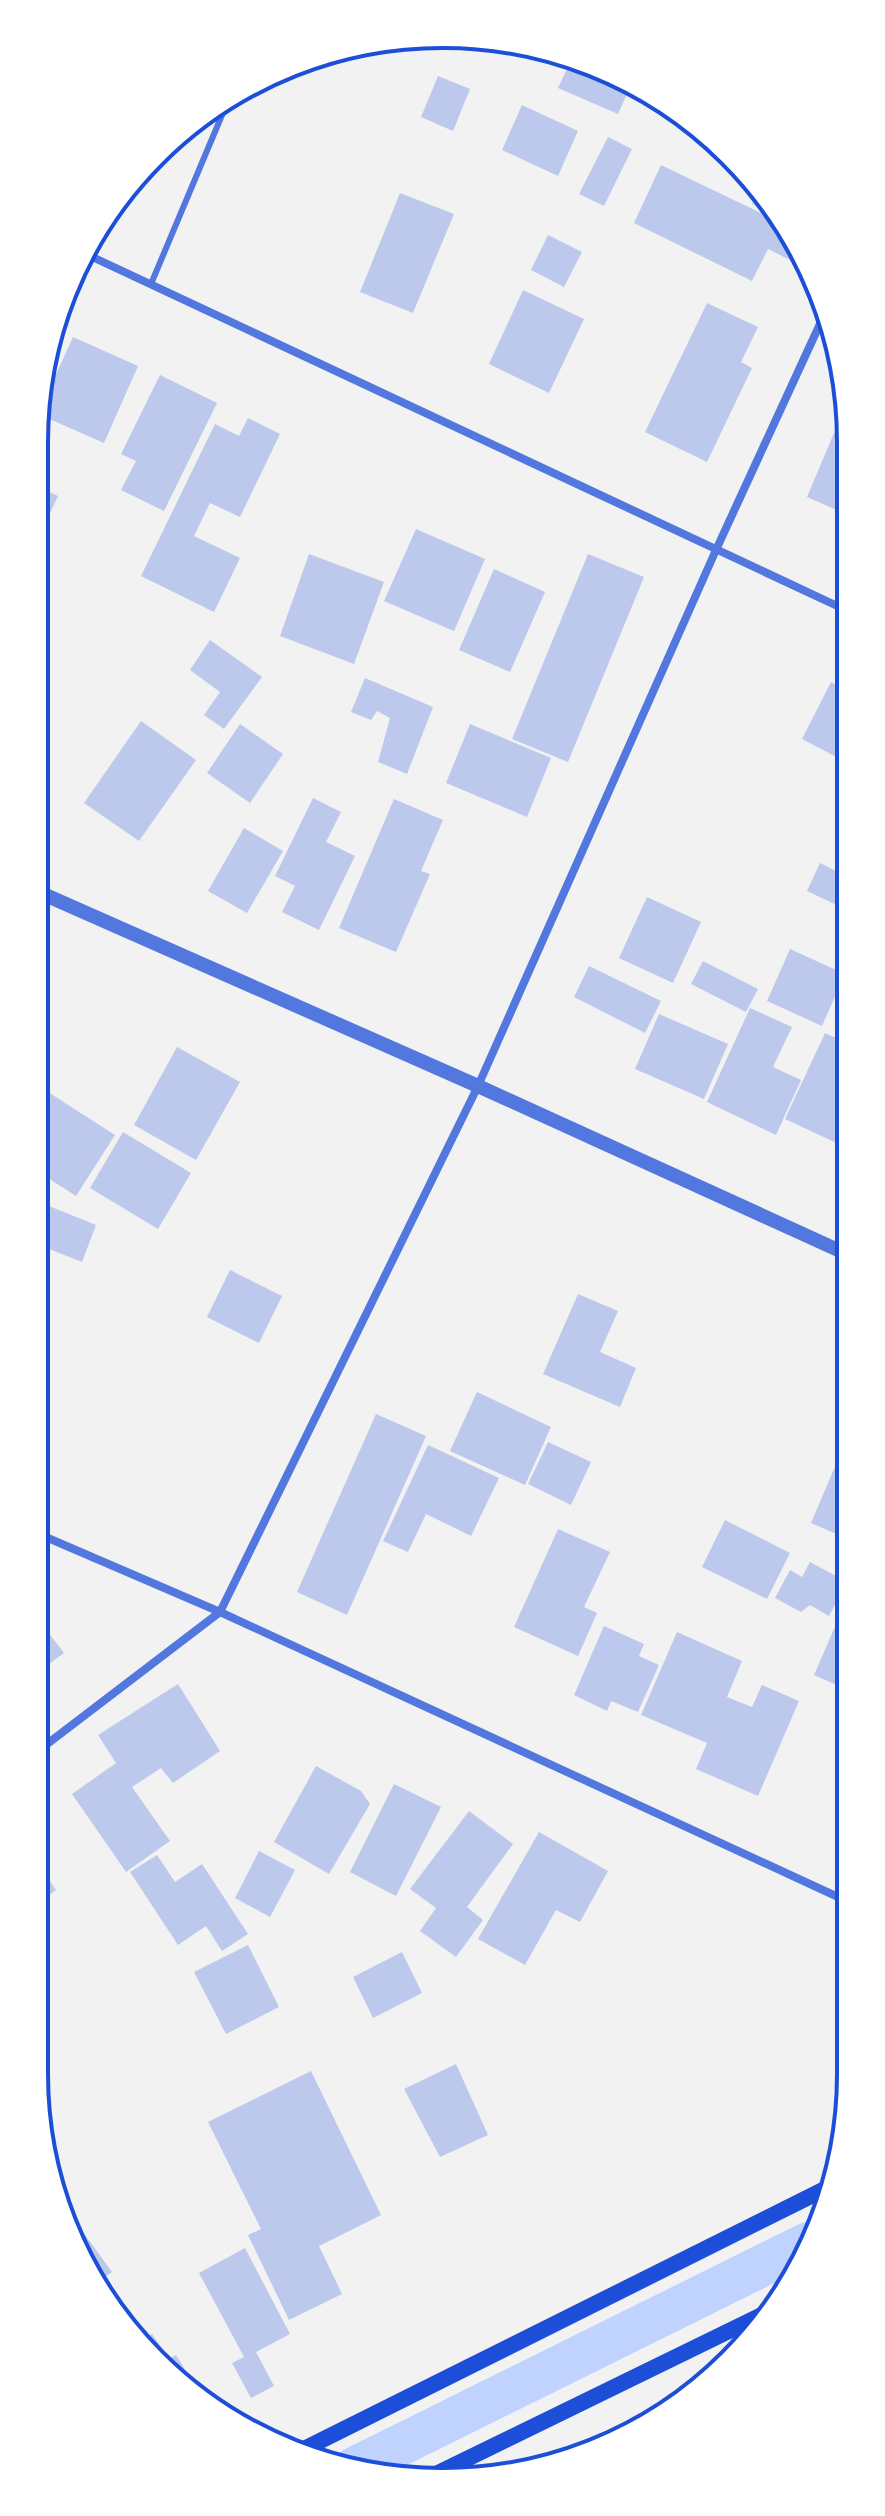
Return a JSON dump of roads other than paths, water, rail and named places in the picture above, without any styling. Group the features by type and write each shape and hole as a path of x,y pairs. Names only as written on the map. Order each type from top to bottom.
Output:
{"main road":[{"path":"311,2445 819,2192"},
{"path":"449,2468 749,2321"}],"street":[{"path":"94,258 837,606"},
{"path":"48,1743 220,1612 478,1086 819,326"},
{"path":"48,896 478,1086 837,1250"},
{"path":"48,1538 220,1612 837,1897"}],"lane":[{"path":"151,284 222,115"}],"waterway":[{"path":"369,2461 795,2249"}]}
